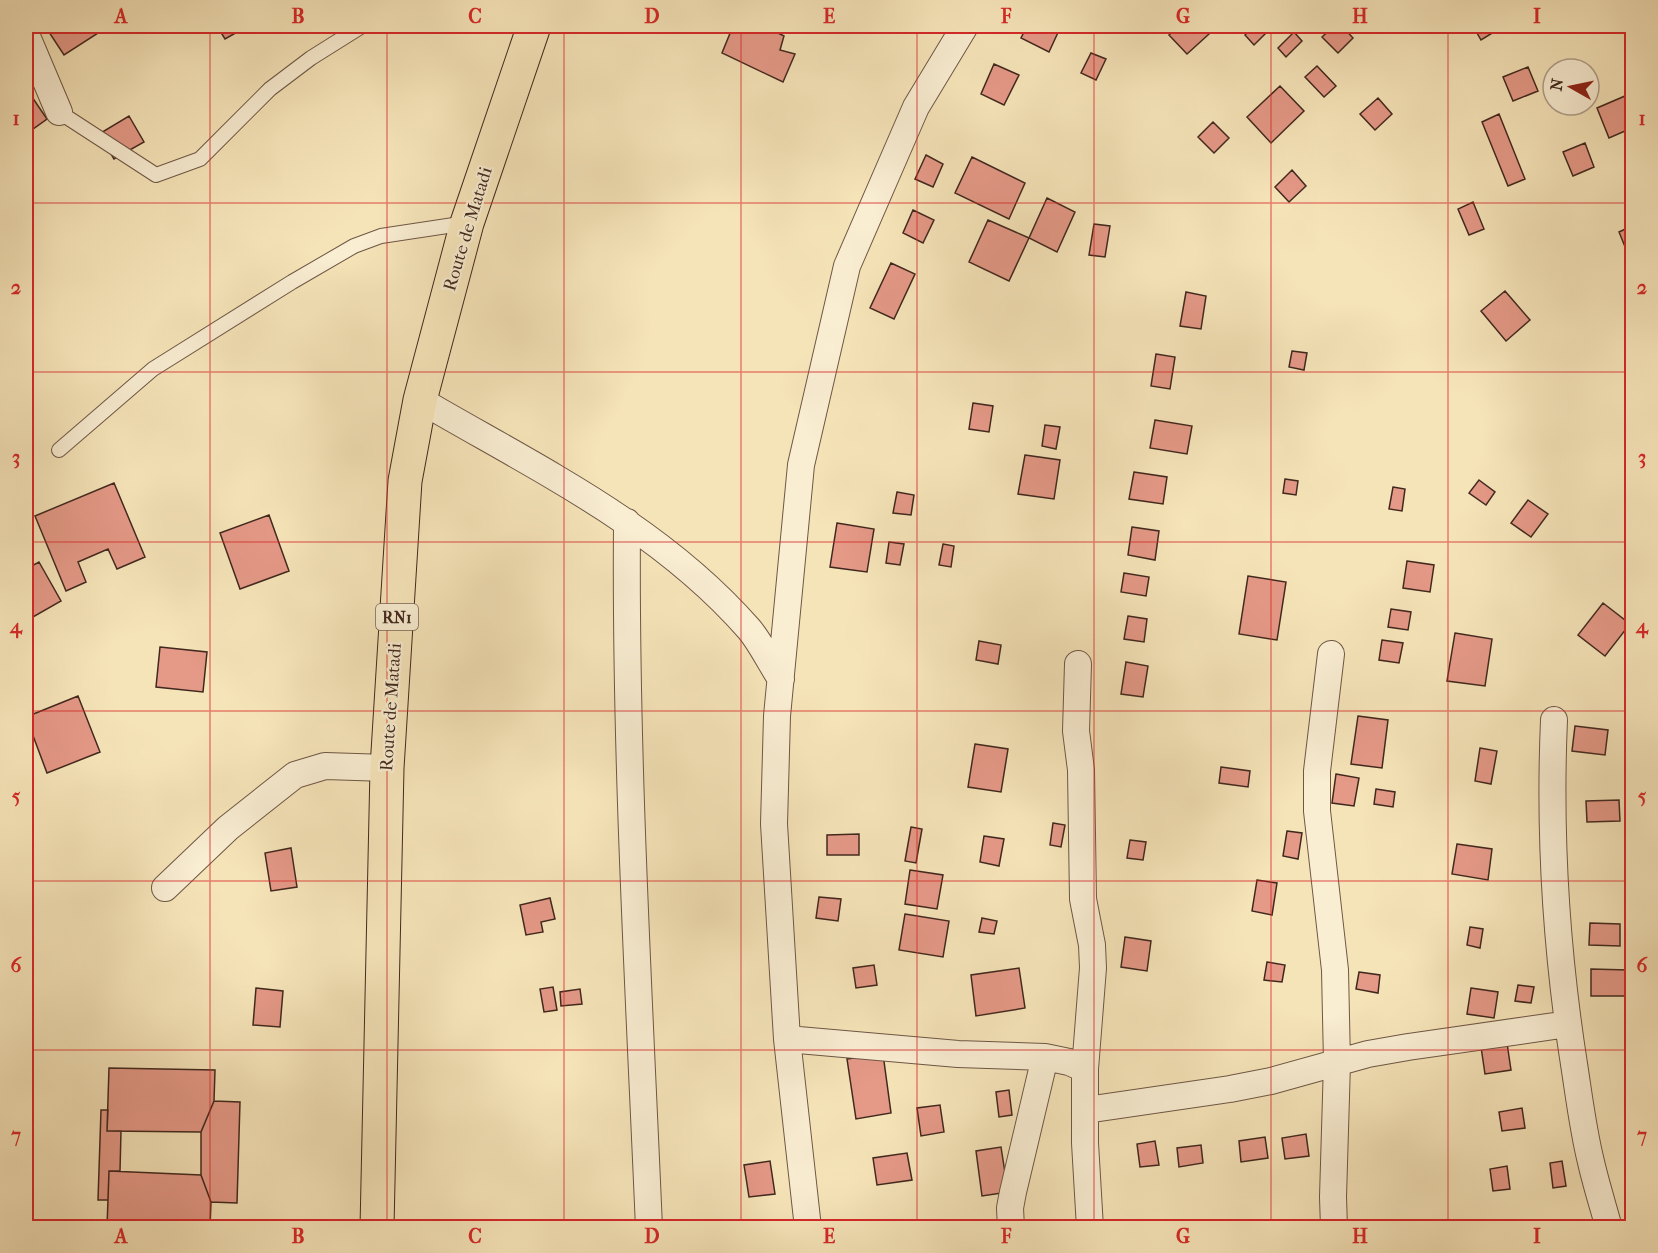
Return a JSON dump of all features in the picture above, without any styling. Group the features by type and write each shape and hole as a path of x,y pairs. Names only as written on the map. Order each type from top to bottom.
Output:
{"highway":[{"name":"Route de Matadi","path":"377,1227 387,768 405,481 420,399 467,223 534,26"}],"street":[{"path":"808,1227 787,1040 774,824 777,716 801,465 847,266 916,108 965,26"},
{"path":"26,34 59,112"},
{"path":"420,399 497,445 549,472 627,522 675,559 750,631 780,679"},
{"path":"627,522 626,642 649,1227"},
{"path":"1331,654 1317,771 1317,811 1335,970 1337,1063 1334,1227"},
{"path":"1078,663 1076,731 1081,770 1083,899 1092,945 1093,968 1085,1070 1085,1143 1090,1227"},
{"path":"1554,720 1552,770 1556,922 1568,1024 1591,1162 1609,1227"},
{"path":"165,888 228,828 296,775 325,766 387,768"},
{"path":"1086,1110 1271,1081 1368,1054 1568,1024"},
{"path":"787,1040 958,1054 1045,1056 1069,1062 1085,1070"},
{"path":"1011,1227 1012,1191 1045,1056"}],"lane":[{"path":"59,112 156,175 200,159 270,89 311,58 362,26"},
{"path":"59,450 153,369 354,246 381,236 467,223"}],"building":[{"path":"45,26 109,26 64,55"},
{"path":"217,26 248,26 225,39"},
{"path":"733,26 764,26 784,36 780,50 795,54 783,82 722,53"},
{"path":"1027,26 1061,26 1049,52 1021,38"},
{"path":"1179,26 1201,26 1209,34 1187,54 1169,35"},
{"path":"1254,26 1266,26 1270,29 1254,45 1245,35"},
{"path":"1334,26 1342,26 1353,38 1338,53 1322,37"},
{"path":"1473,26 1490,26 1494,32 1481,40"},
{"path":"1294,32 1302,41 1286,57 1278,48"},
{"path":"1091,53 1106,59 1096,80 1081,73"},
{"path":"994,64 1019,75 1004,105 981,94"},
{"path":"1317,66 1336,86 1324,97 1305,77"},
{"path":"1528,67 1538,91 1513,101 1503,77"},
{"path":"1280,86 1304,111 1271,143 1247,117"},
{"path":"1632,93 1632,128 1609,138 1601,117 1601,106"},
{"path":"30,94 47,119 26,134 26,97"},
{"path":"1378,98 1392,114 1375,130 1360,114"},
{"path":"1499,114 1525,179 1508,186 1482,122"},
{"path":"129,116 144,142 114,159 99,134"},
{"path":"1213,122 1229,138 1214,153 1198,137"},
{"path":"1585,143 1594,167 1573,176 1563,152"},
{"path":"926,155 943,164 933,187 915,179"},
{"path":"972,157 1025,183 1009,219 955,193"},
{"path":"1292,170 1306,186 1289,202 1275,187"},
{"path":"1047,198 1075,212 1057,252 1029,238"},
{"path":"1473,202 1484,229 1469,235 1458,209"},
{"path":"913,210 934,220 923,243 903,233"},
{"path":"988,220 1029,238 1009,281 969,262"},
{"path":"1094,224 1110,226 1105,257 1089,255"},
{"path":"1632,226 1632,264 1619,232"},
{"path":"891,263 915,274 894,319 870,308"},
{"path":"1505,291 1530,320 1506,341 1481,311"},
{"path":"1186,292 1206,296 1201,329 1180,326"},
{"path":"1292,351 1307,353 1304,370 1289,367"},
{"path":"1156,354 1175,357 1170,389 1151,386"},
{"path":"973,403 993,406 989,432 969,429"},
{"path":"1155,420 1192,426 1187,454 1150,448"},
{"path":"1045,425 1060,427 1056,449 1042,446"},
{"path":"1025,455 1060,460 1054,499 1018,494"},
{"path":"1134,472 1167,477 1163,504 1129,499"},
{"path":"1285,479 1298,481 1296,495 1283,493"},
{"path":"1479,480 1495,492 1486,505 1469,493"},
{"path":"114,483 145,557 117,569 108,549 78,562 86,582 66,591 35,516"},
{"path":"1393,487 1405,489 1402,511 1389,509"},
{"path":"897,492 914,495 911,515 893,513"},
{"path":"1528,500 1548,514 1531,537 1511,523"},
{"path":"269,515 289,571 240,589 220,533"},
{"path":"837,523 874,529 867,572 830,567"},
{"path":"1132,527 1159,531 1155,560 1128,555"},
{"path":"889,542 904,544 900,565 886,563"},
{"path":"943,544 954,546 951,567 939,565"},
{"path":"1407,561 1434,565 1430,592 1403,588"},
{"path":"39,562 61,601 26,621 26,569"},
{"path":"1124,573 1149,577 1146,596 1121,592"},
{"path":"1248,576 1286,582 1277,640 1239,634"},
{"path":"1603,603 1630,624 1605,656 1578,635"},
{"path":"1391,609 1411,612 1408,630 1388,627"},
{"path":"1128,616 1147,619 1144,642 1124,639"},
{"path":"1455,633 1492,639 1485,686 1447,681"},
{"path":"1382,640 1403,643 1399,663 1379,660"},
{"path":"979,641 1001,645 998,664 976,660"},
{"path":"160,647 207,652 203,692 156,687"},
{"path":"1126,662 1148,666 1143,697 1121,694"},
{"path":"78,696 100,752 47,773 26,717"},
{"path":"1358,716 1388,720 1382,768 1351,764"},
{"path":"1575,726 1608,730 1605,755 1572,751"},
{"path":"975,744 1008,749 1001,792 968,787"},
{"path":"1480,748 1497,751 1491,784 1475,781"},
{"path":"1221,767 1250,771 1248,787 1219,783"},
{"path":"1336,774 1359,778 1354,806 1332,803"},
{"path":"1376,789 1395,792 1393,807 1374,804"},
{"path":"1619,800 1620,821 1587,822 1586,801"},
{"path":"1053,823 1065,825 1061,847 1050,845"},
{"path":"911,827 922,829 916,863 905,861"},
{"path":"1287,831 1302,833 1298,859 1283,856"},
{"path":"859,834 859,855 827,855 827,835"},
{"path":"984,836 1004,839 999,866 980,862"},
{"path":"1130,840 1146,842 1143,860 1127,858"},
{"path":"1457,844 1492,849 1488,880 1452,874"},
{"path":"291,848 297,887 271,891 265,853"},
{"path":"910,870 943,875 937,909 905,904"},
{"path":"1257,880 1277,883 1272,915 1252,911"},
{"path":"819,897 841,899 838,921 816,918"},
{"path":"550,898 555,919 541,922 543,932 526,935 520,905"},
{"path":"905,914 949,921 943,957 899,950"},
{"path":"982,918 997,921 994,934 979,932"},
{"path":"1590,923 1620,924 1620,946 1589,945"},
{"path":"1470,927 1483,929 1480,948 1467,945"},
{"path":"1125,937 1151,941 1147,971 1121,967"},
{"path":"1267,962 1285,965 1282,982 1264,980"},
{"path":"874,965 877,985 856,988 853,968"},
{"path":"1019,968 1025,1008 976,1016 971,975"},
{"path":"1591,969 1628,970 1627,996 1591,996"},
{"path":"1359,972 1380,975 1378,993 1356,989"},
{"path":"1518,985 1534,987 1531,1003 1515,1001"},
{"path":"553,987 557,1010 544,1012 540,989"},
{"path":"256,988 283,991 280,1027 253,1025"},
{"path":"1471,988 1498,992 1494,1018 1467,1014"},
{"path":"580,989 582,1004 561,1006 560,992"},
{"path":"1507,1043 1511,1070 1485,1074 1481,1047"},
{"path":"883,1054 891,1113 856,1119 847,1059"},
{"path":"109,1068 215,1070 214,1101 201,1132 107,1131"},
{"path":"1009,1090 1012,1115 999,1117 996,1092"},
{"path":"214,1101 240,1102 237,1203 211,1202 201,1175 201,1132"},
{"path":"940,1105 944,1132 921,1136 917,1108"},
{"path":"1522,1108 1525,1128 1502,1131 1499,1112"},
{"path":"101,1110 108,1110 107,1131 121,1131 120,1171 109,1171 108,1200 98,1200"},
{"path":"1306,1134 1309,1156 1285,1159 1282,1138"},
{"path":"1265,1137 1268,1158 1241,1162 1239,1141"},
{"path":"1155,1141 1159,1165 1140,1167 1137,1144"},
{"path":"1201,1145 1203,1163 1179,1167 1177,1148"},
{"path":"1001,1147 1008,1192 982,1196 976,1151"},
{"path":"907,1153 912,1180 877,1185 873,1158"},
{"path":"770,1161 775,1194 749,1197 744,1165"},
{"path":"1562,1161 1566,1186 1553,1188 1550,1163"},
{"path":"1507,1166 1510,1189 1493,1191 1490,1169"},
{"path":"109,1171 201,1175 211,1202 210,1228 107,1227"}]}
